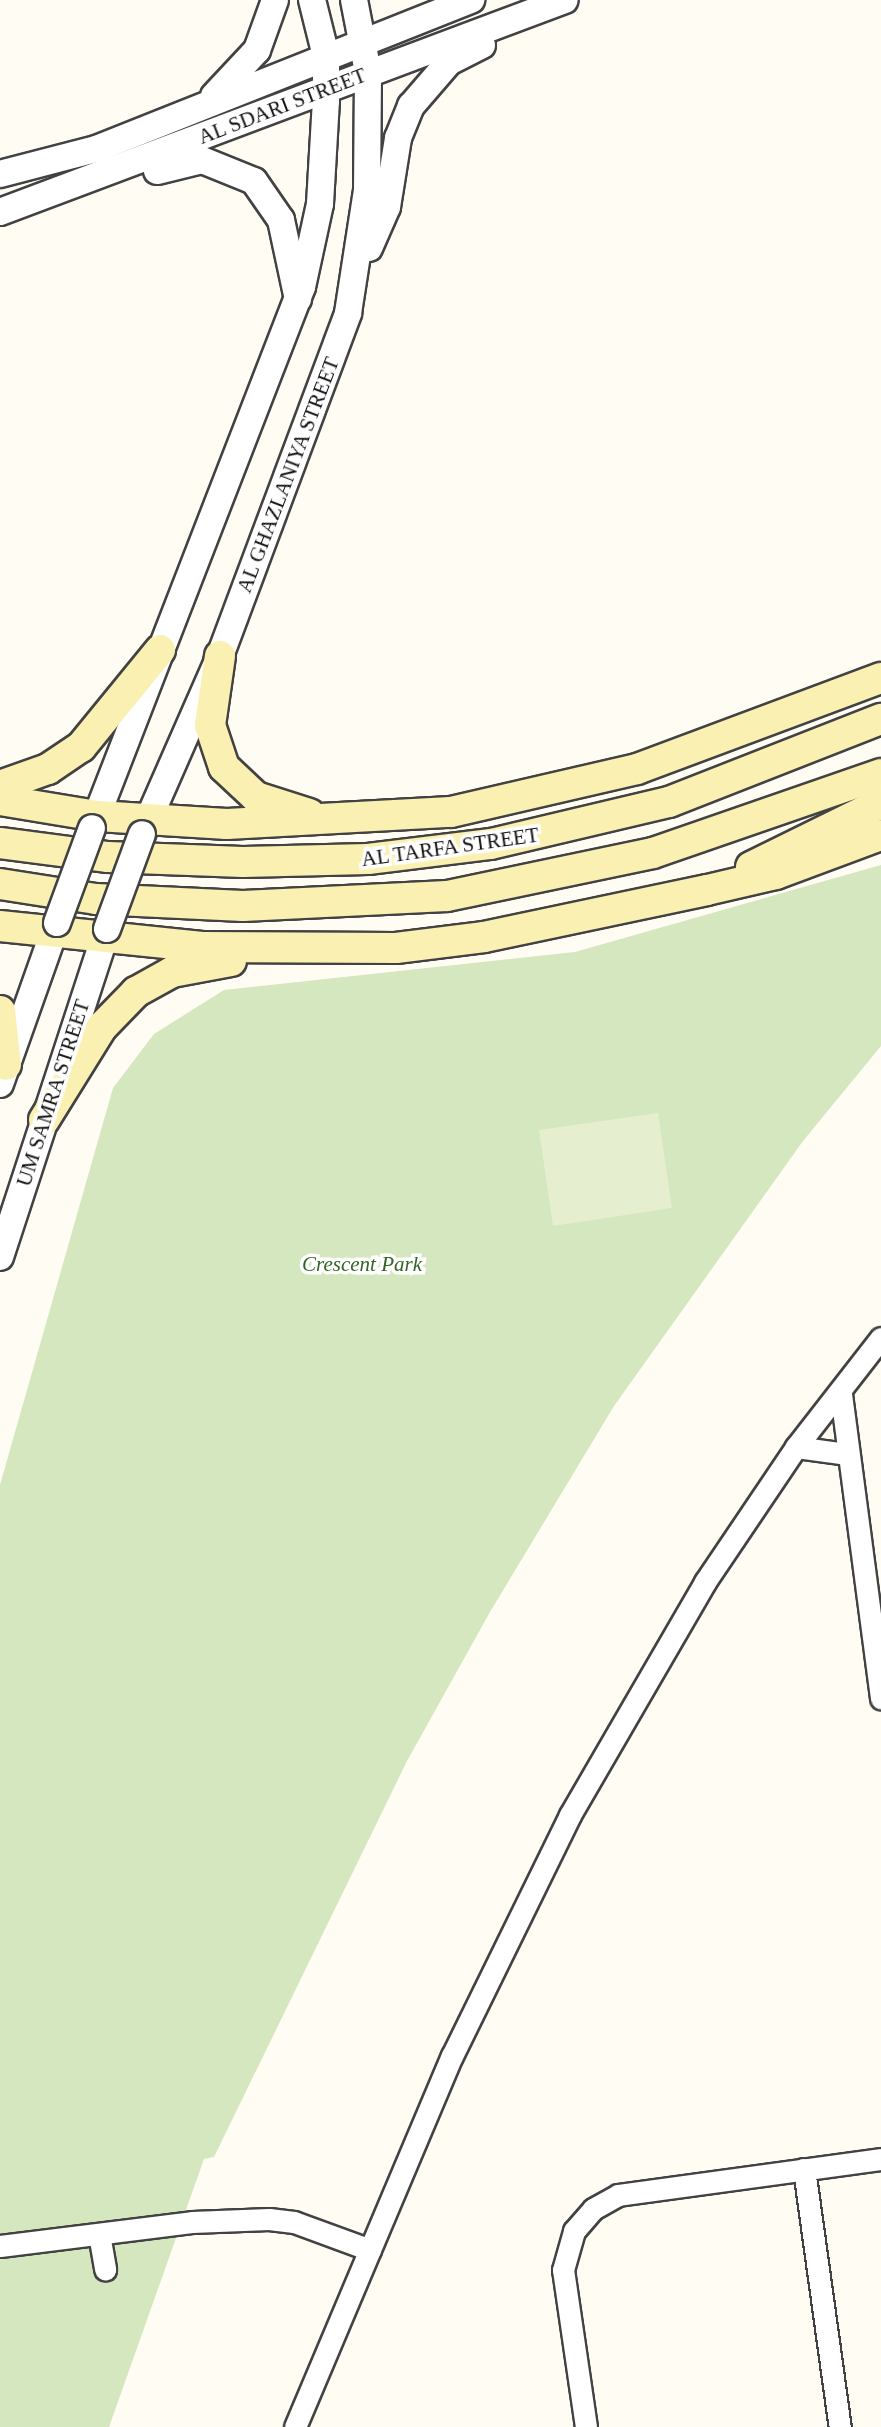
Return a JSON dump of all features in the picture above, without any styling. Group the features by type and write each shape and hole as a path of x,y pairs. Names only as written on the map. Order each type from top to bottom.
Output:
{"main road":[{"path":"0,786 48,769 81,747 160,650"},
{"path":"220,656 210,725 224,767 256,797 336,821"},
{"path":"0,800 94,822 145,827 336,821 451,812 580,785 715,744 881,678"},
{"name":"AL TARFA STREET","path":"0,844 108,857 243,862 368,859 491,844 669,802 881,719"},
{"name":"AL TARFA STREET","path":"0,884 96,898 243,906 447,896 653,853 881,774"},
{"path":"707,890 881,803"},
{"path":"0,926 55,928 279,949 396,948 484,937 776,874 881,835"},
{"path":"44,1120 102,1027 136,992 172,972 279,949"},
{"path":"0,1011 3,1074"}],"street":[{"path":"197,110 250,60 268,30 275,0"},
{"path":"3,1074 94,822 298,299 320,205 326,88 326,56 312,0"},
{"name":"AL GHAZLANIYA STREET","path":"106,934 145,827 220,656 325,378 361,258 368,72 366,42 354,0"},
{"name":"AL SDARI STREET","path":"0,174 96,149 471,0"},
{"name":"AL SDARI STREET","path":"0,212 85,183 326,88 565,0"},
{"path":"361,258 387,207 396,147 411,106 449,62 509,32 528,13"},
{"path":"85,183 124,182 189,161 232,167 274,205 298,299"},
{"name":"UM SAMRA STREET","path":"0,1257 106,934"},
{"path":"295,2427 484,1986 570,1815 672,1637 796,1447 841,1394 881,1338"},
{"path":"841,1394 881,1698"},
{"path":"796,1447 847,1454"},
{"path":"586,2427 563,2270 583,2220 618,2195 881,2159"},
{"path":"804,2169 840,2427"},
{"path":"0,2246 269,2219 307,2226 370,2250"},
{"path":"99,2234 105,2269"}],"green space":[{"name":"Crescent Park","path":"881,865 881,1046 803,1141 614,1406 490,1612 407,1761 214,2157 204,2159 109,2427 0,2427 0,1485 113,1088 154,1034 224,990 575,952"},
{"path":"658,1113 672,1208 553,1226 539,1130"}]}
